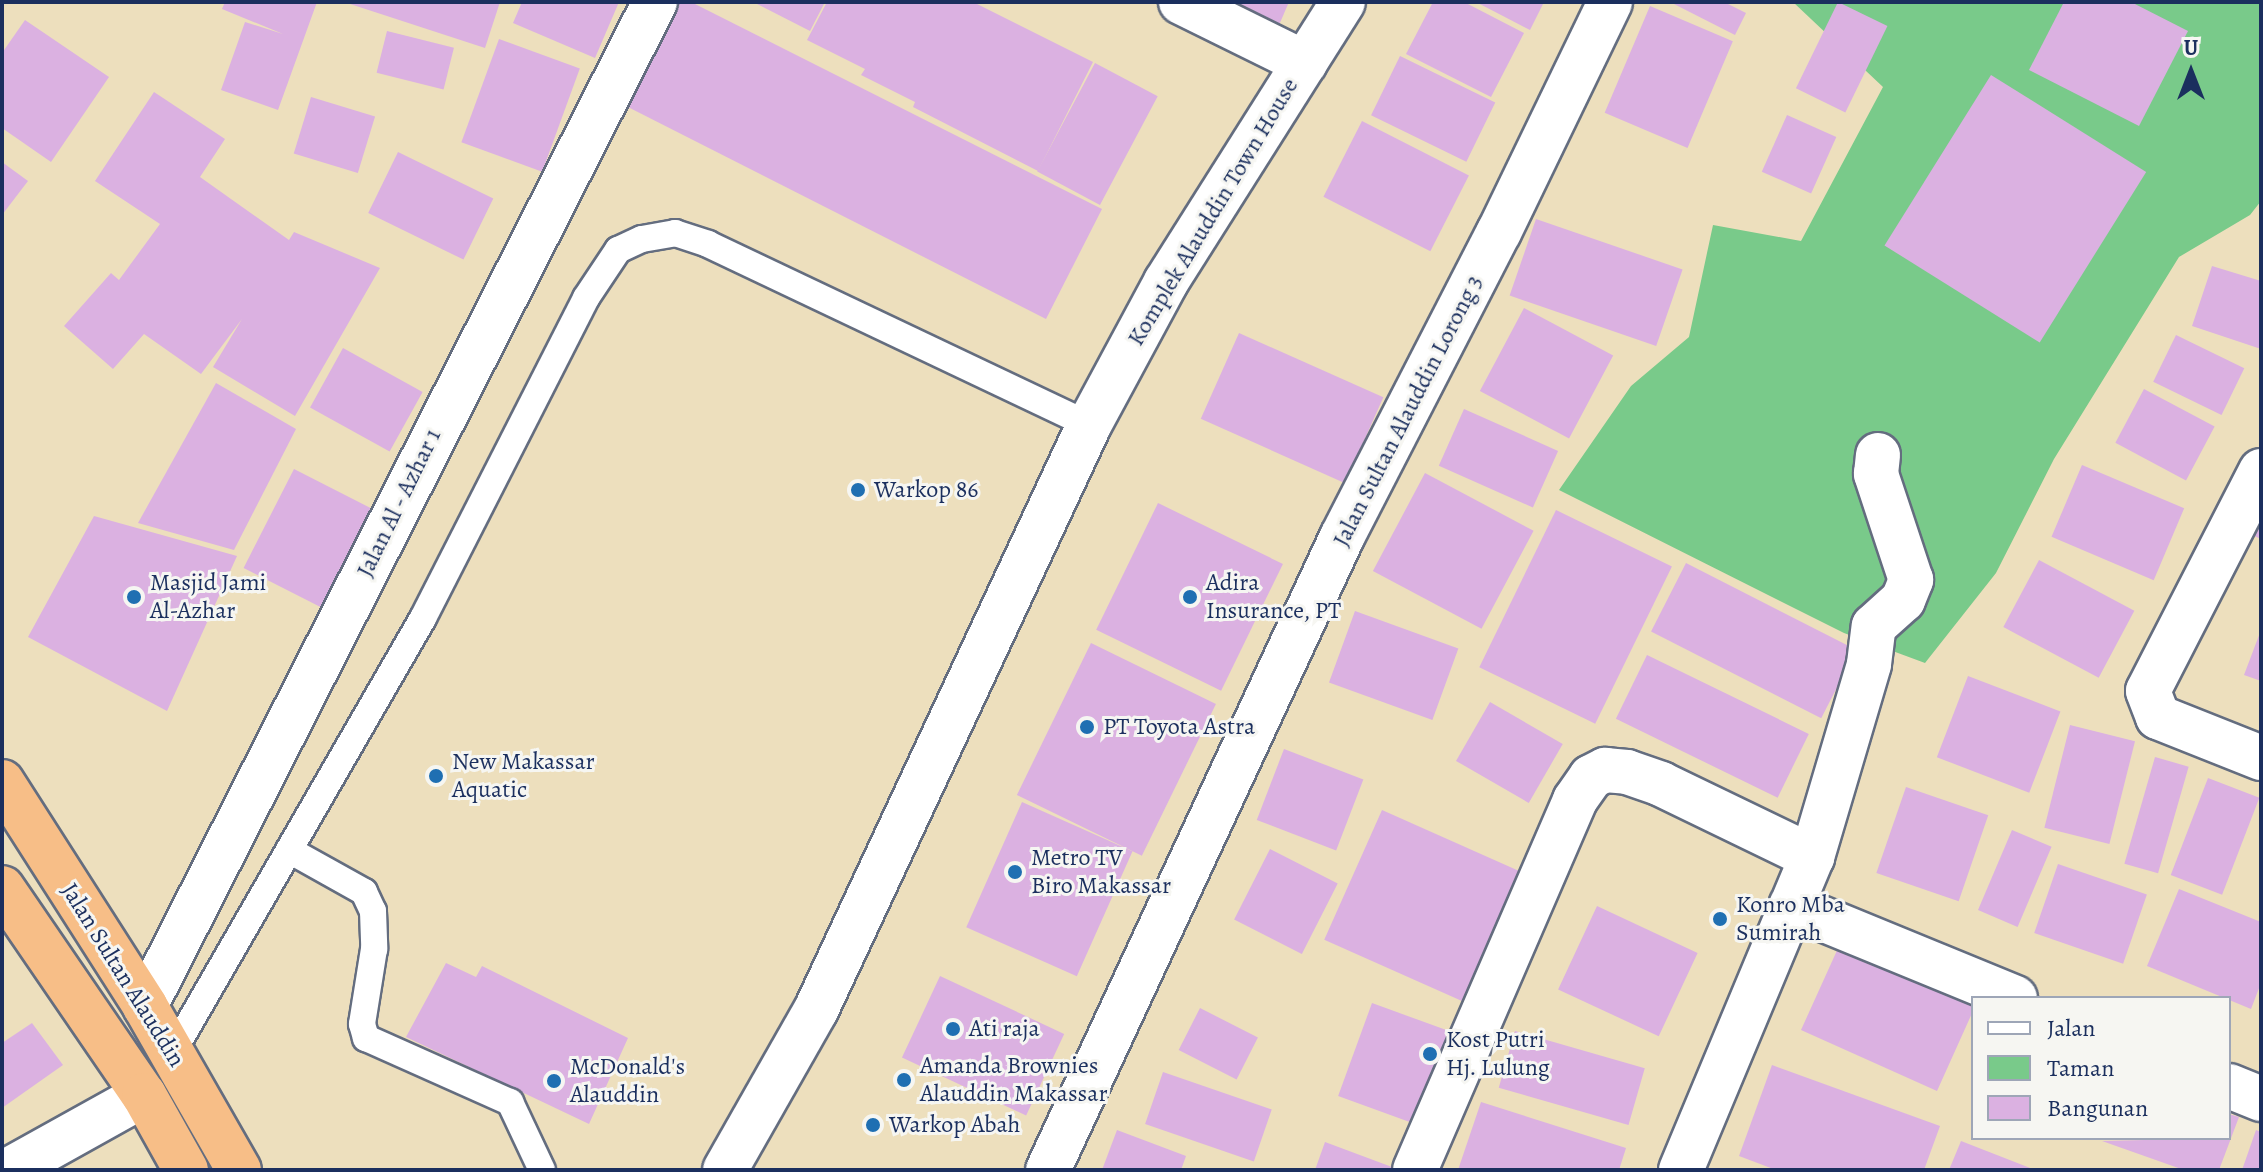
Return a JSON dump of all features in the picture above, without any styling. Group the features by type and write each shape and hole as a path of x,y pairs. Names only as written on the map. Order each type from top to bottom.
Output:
{"highway":[{"name":"Jalan Sultan Alauddin","path":"2,782 145,1006 239,1170"},
{"name":"Jalan Sultan Alauddin","path":"2,888 144,1095 186,1170"}],"street":[{"name":"Jalan Al - Azhar 1","path":"145,1006 655,2"},
{"path":"1181,2 1305,63"},
{"name":"Komplek Alauddin Town House","path":"725,1170 816,1010 1089,425 1166,282 1343,2"},
{"name":"Jalan Sultan Alauddin Lorong 3","path":"1048,1170 1342,537 1499,232 1610,2"},
{"path":"1681,1170 1812,857 1869,664 1874,626 1903,600 1911,580 1876,474 1878,455"},
{"path":"2261,471 2148,691 2158,717 2261,758"},
{"path":"1415,1170 1575,800 1591,777 1605,770 1627,772 1661,784 1812,857"},
{"path":"1791,906 2010,996"},
{"path":"2231,1087 2261,1099"},
{"path":"9,1170 144,1095"}],"lane":[{"path":"172,1053 423,618 586,298 618,250 642,239 675,233 708,244 1089,425"},
{"path":"289,850 364,892 373,911 374,949 362,1024 366,1038 510,1102 542,1170"}],"green space":[{"path":"1793,2 2261,2 2261,201 2250,215 2179,257 2054,459 1996,573 1925,663 1844,633 1559,490 1631,386 1689,337 1713,225 1801,241 1883,87"}],"building":[{"path":"225,2 317,2 278,110 221,90 245,22 283,34 222,9"},
{"path":"344,2 500,2 485,48"},
{"path":"522,2 619,2 595,58 513,23"},
{"path":"675,2 691,2 1102,209 1046,319 622,104"},
{"path":"753,2 825,2 810,31"},
{"path":"827,2 973,2 1093,62 1038,171 913,107 915,102 861,75 865,69 807,40"},
{"path":"1230,2 1289,2 1279,25"},
{"path":"1433,2 1464,2 1524,33 1491,97 1406,54"},
{"path":"1476,2 1544,2 1530,30"},
{"path":"1670,2 1724,2 1746,13 1735,35"},
{"path":"1838,2 1887,26 1845,112 1796,88"},
{"path":"2064,2 2131,2 2188,31 2139,126 2029,70"},
{"path":"1650,6 1733,41 1688,148 1605,113"},
{"path":"25,20 109,77 51,162 2,128 2,53"},
{"path":"387,31 454,48 444,89 377,73"},
{"path":"499,39 580,68 542,172 461,142"},
{"path":"1400,56 1495,102 1466,162 1371,115"},
{"path":"1095,63 1158,96 1100,205 1037,172"},
{"path":"1991,75 2146,172 2040,342 1884,245"},
{"path":"154,92 225,139 200,177 289,240 294,232 380,268 295,416 213,367 242,319 201,374 144,334 113,369 64,326 111,273 119,280 160,224 95,181"},
{"path":"311,97 375,117 358,173 294,153"},
{"path":"1787,115 1836,137 1811,194 1762,172"},
{"path":"1362,121 1469,175 1430,251 1323,197"},
{"path":"398,152 493,198 463,260 368,213"},
{"path":"2,162 28,181 2,215"},
{"path":"1536,219 1683,269 1656,346 1510,296"},
{"path":"2212,266 2261,281 2261,349 2192,326"},
{"path":"1524,308 1613,355 1569,438 1480,391"},
{"path":"1239,333 1383,397 1345,483 1201,419"},
{"path":"2176,335 2244,368 2222,415 2153,382"},
{"path":"343,348 423,392 390,452 310,407"},
{"path":"216,383 296,429 234,550 138,523"},
{"path":"2144,389 2215,427 2186,480 2115,443"},
{"path":"1464,409 1558,451 1533,508 1439,466"},
{"path":"2082,465 2184,508 2154,580 2052,537"},
{"path":"294,469 378,512 327,611 244,568"},
{"path":"1425,473 1534,531 1481,629 1373,571"},
{"name":"Adira Insurance, PT","path":"1158,503 1283,564 1221,691 1096,630"},
{"path":"1556,510 1672,567 1595,724 1479,667"},
{"path":"2261,511 2261,539 2252,535"},
{"name":"Masjid Jami Al-Azhar","path":"94,516 237,556 167,711 28,637"},
{"path":"2039,560 2134,611 2099,678 2003,627"},
{"path":"1686,563 1856,650 1821,718 1651,632"},
{"path":"1355,611 1458,649 1432,720 1329,682"},
{"path":"2261,630 2261,681 2244,675"},
{"path":"1091,643 1216,704 1142,856 1017,795"},
{"path":"1647,655 1809,734 1778,798 1616,719"},
{"path":"1968,676 2060,711 2029,793 1937,757"},
{"path":"1490,702 1563,744 1529,803 1456,761"},
{"path":"2070,725 2135,741 2109,844 2044,828"},
{"path":"1284,749 1363,779 1336,850 1257,820"},
{"path":"2155,757 2189,767 2158,873 2124,864"},
{"path":"2208,778 2259,798 2222,895 2171,875"},
{"path":"1906,787 1988,815 1959,901 1876,873"},
{"path":"1022,802 1133,851 1077,976 966,927"},
{"path":"1382,810 1524,873 1466,1003 1324,940"},
{"path":"2012,830 2052,847 2018,927 1978,910"},
{"path":"1270,849 1338,884 1302,954 1234,919"},
{"path":"2058,864 2147,895 2123,964 2034,933"},
{"path":"2179,889 2261,922 2261,983 2251,1009 2231,1001 2231,996 2220,996 2147,966"},
{"path":"1597,906 1698,953 1659,1036 1558,989"},
{"path":"1844,935 1971,997 1971,1015 1937,1091 1801,1030"},
{"name":"McDonald's Alauddin","path":"446,963 476,977 482,966 628,1038 589,1124 406,1037"},
{"path":"940,976 1064,1034 1026,1115 902,1058"},
{"path":"1372,1003 1457,1034 1423,1127 1338,1096"},
{"path":"1200,1008 1258,1038 1237,1079 1179,1050"},
{"path":"32,1023 63,1065 2,1108 2,1043"},
{"path":"1515,1031 1645,1068 1629,1125 1499,1088"},
{"path":"1772,1065 1940,1126 1924,1170 1776,1170 1739,1156"},
{"path":"1163,1072 1272,1109 1254,1161 1145,1124"},
{"path":"1481,1102 1626,1148 1619,1170 1458,1170"},
{"path":"2231,1115 2239,1117 2231,1138"},
{"path":"1117,1130 1186,1156 1181,1170 1102,1170"},
{"path":"2256,1130 2261,1132 2261,1170 2242,1170"},
{"path":"2230,1140 2219,1170 2184,1170 2102,1141"},
{"path":"1961,1141 2035,1170 1949,1170"},
{"path":"1325,1142 1400,1170 1315,1170"}],"place":[{"name":"Warkop 86","path":"858,490"},
{"name":"Masjid Jami Al-Azhar","path":"134,597"},
{"name":"Adira Insurance, PT","path":"1190,597"},
{"name":"PT Toyota Astra","path":"1087,727"},
{"name":"New Makassar Aquatic","path":"436,776"},
{"name":"Metro TV Biro Makassar","path":"1015,872"},
{"name":"Konro Mba Sumirah","path":"1720,919"},
{"name":"Ati raja","path":"953,1029"},
{"name":"Kost Putri Hj. Lulung","path":"1430,1054"},
{"name":"Amanda Brownies Alauddin Makassar","path":"904,1080"},
{"name":"McDonald's Alauddin","path":"554,1081"},
{"name":"Warkop Abah","path":"873,1125"}]}
